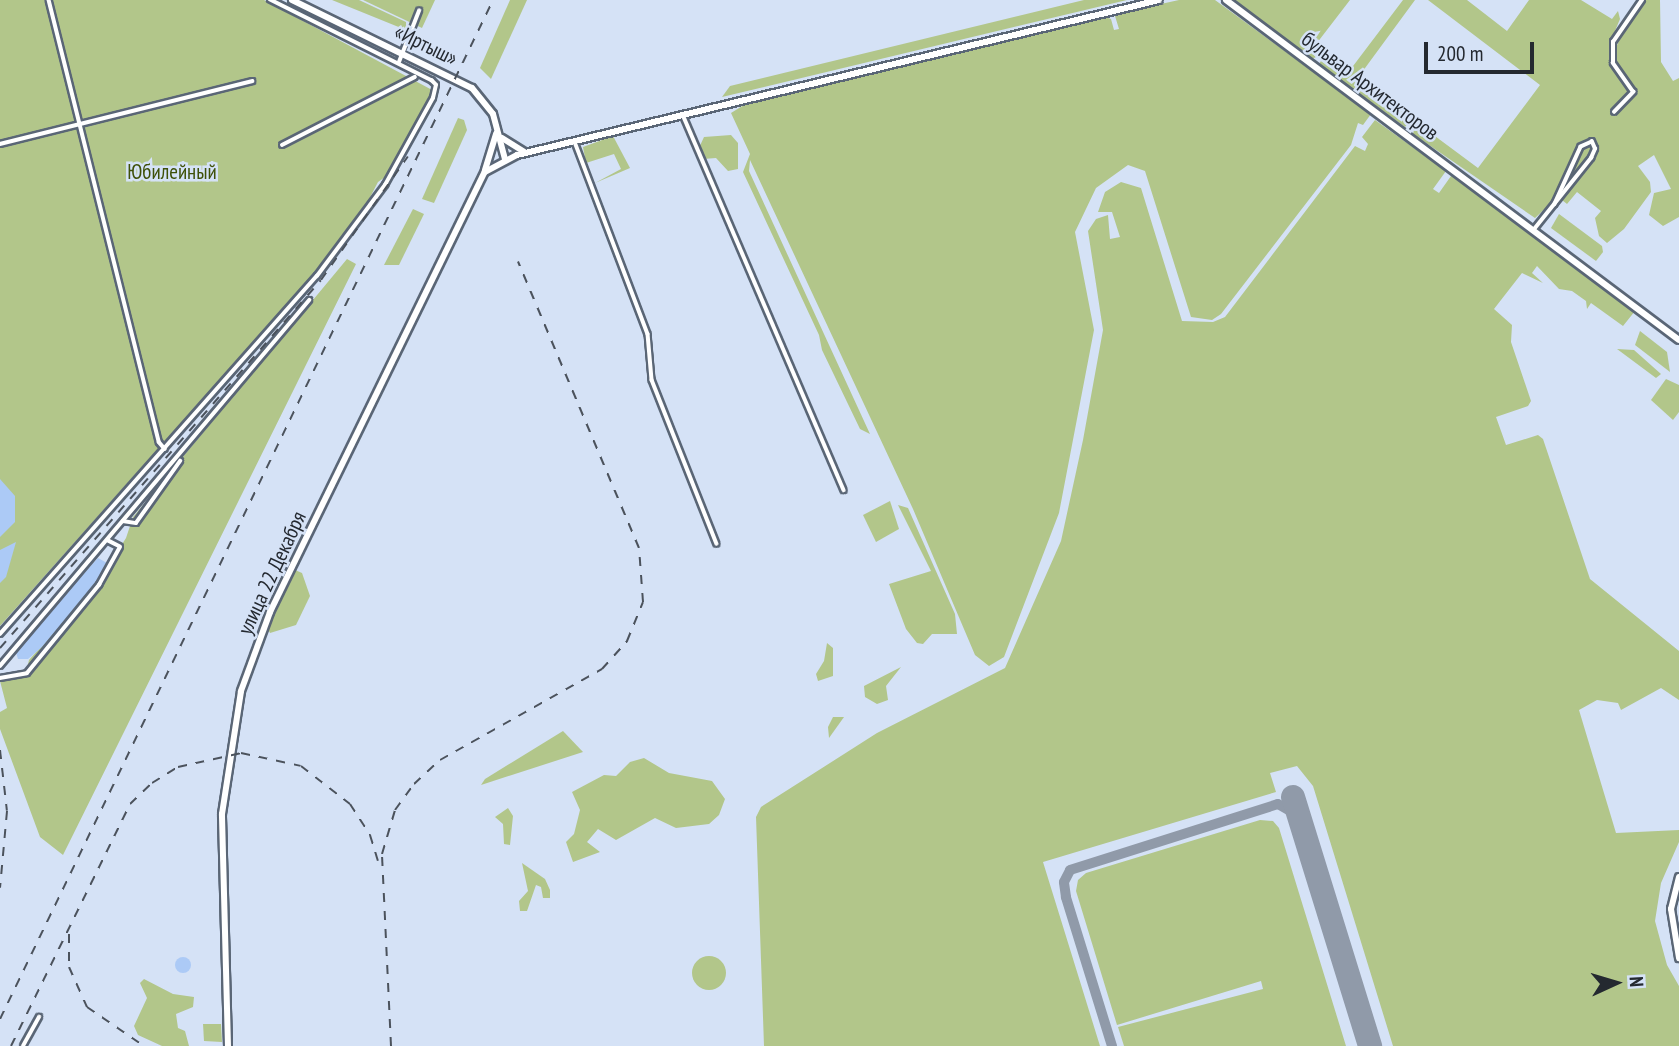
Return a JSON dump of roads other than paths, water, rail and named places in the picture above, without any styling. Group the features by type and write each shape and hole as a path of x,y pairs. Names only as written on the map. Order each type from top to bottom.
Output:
{"main road":[{"name":"«Иртыш»","path":"292,0 472,88 489,106 505,159"},
{"path":"485,172 505,159 530,152 684,117 1159,0"},
{"name":"бульвар Архитекторов","path":"1226,0 1679,337"},
{"path":"497,127 506,144 530,152"},
{"name":"улица 22 Декабря","path":"228,1046 222,814 241,691 276,601 485,172 497,127"},
{"path":"1679,877 1671,924 1679,958"}],"street":[{"path":"49,0 159,442 165,449"},
{"path":"0,634 317,276 385,185 436,90 432,81 415,77 399,62 270,0"},
{"path":"1614,112 1633,92 1613,63 1613,42 1642,0"},
{"path":"399,62 419,11"},
{"path":"282,145 415,77"},
{"path":"0,144 252,81"},
{"path":"684,117 844,490"},
{"path":"575,142 648,334 652,380 717,544"},
{"path":"1534,230 1555,204 1594,154 1592,142 1581,147 1555,204"},
{"path":"0,666 309,300"},
{"path":"123,521 136,523 180,461"},
{"path":"0,678 27,673 99,585 120,547 108,541"},
{"path":"23,1046 38,1017"}],"water":[{"path":"0,479 15,496 15,522 0,537"},
{"path":"16,542 6,577 0,583 0,550"},
{"path":"98,558 107,563 95,585 42,647 28,659 18,659 15,649"},
{"path":"183,957 191,965 183,973 175,965"}],"railway":[{"path":"0,1019 493,0"},
{"path":"0,648 321,280 408,156"},
{"path":"391,1046 382,854 395,810 414,784 440,760 602,669 627,641 643,602 639,548 518,262"},
{"path":"0,750 7,811 0,888"},
{"path":"11,1046 130,804 152,783 178,767 241,753 301,766 350,804 370,835 378,861"},
{"path":"69,934 69,967 87,1007 144,1046"}],"park label":[{"name":"Юбилейный","path":"172,172"}]}
